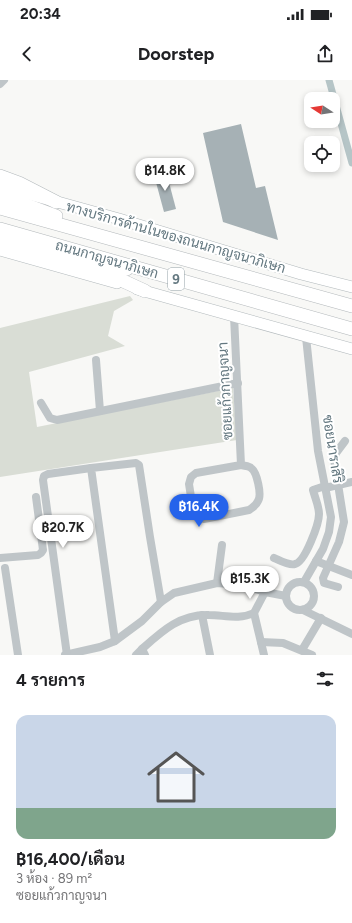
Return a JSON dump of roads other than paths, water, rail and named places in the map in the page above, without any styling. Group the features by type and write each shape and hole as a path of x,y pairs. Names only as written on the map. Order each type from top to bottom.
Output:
{"main road":[{"path":"0,176 19,183 56,202"},
{"name":"ทางบริการด้านในของถนนกาญจนาภิเษก","path":"0,186 294,272 350,286"},
{"path":"0,195 76,224 103,237"},
{"name":"ถนนกาญจนาภิเษก","path":"0,208 352,306"},
{"name":"ถนนกาญจนาภิเษก","path":"0,229 352,329"},
{"path":"0,240 86,264 151,272"},
{"path":"0,250 352,349"},
{"path":"86,264 145,291"}],"street":[{"path":"0,84 4,80"},
{"name":"ซอยแก้วกาญจนา","path":"234,316 241,465"},
{"name":"ซอยนาราสิริ","path":"304,582 323,549 329,532 331,517 318,451 306,337"},
{"path":"96,360 100,411"},
{"path":"41,403 47,415 53,420 57,420 238,384"},
{"path":"338,587 324,583 322,578 339,542 344,522 334,459 336,453 345,441"},
{"path":"161,602 139,465 136,463 90,468 48,474 44,476 43,480 66,655 100,647 115,641 142,621 161,602 178,592 217,583 242,585 265,592 286,596"},
{"path":"241,465 251,468 256,474 260,498 254,506 248,510 204,519 194,516 189,484 190,477 196,473 241,465"},
{"path":"90,468 115,641"},
{"path":"274,558 293,564 297,563 302,558 315,533 318,523 319,514 313,490 352,482"},
{"path":"0,558 38,555 42,552 36,497"},
{"path":"217,583 222,545"},
{"path":"316,561 352,575"},
{"path":"5,568 18,655"},
{"path":"303,610 310,605 314,597 312,588 304,582 299,581 290,585 287,589 286,596 290,607 303,610 352,634"},
{"path":"264,655 254,613 265,592"},
{"path":"136,655 144,652 171,625 179,621 202,615 240,617 254,613"},
{"path":"202,615 210,655"},
{"path":"302,650 321,618"},
{"path":"261,642 283,643 312,655"}],"waterway":[{"path":"329,80 352,163"}]}
